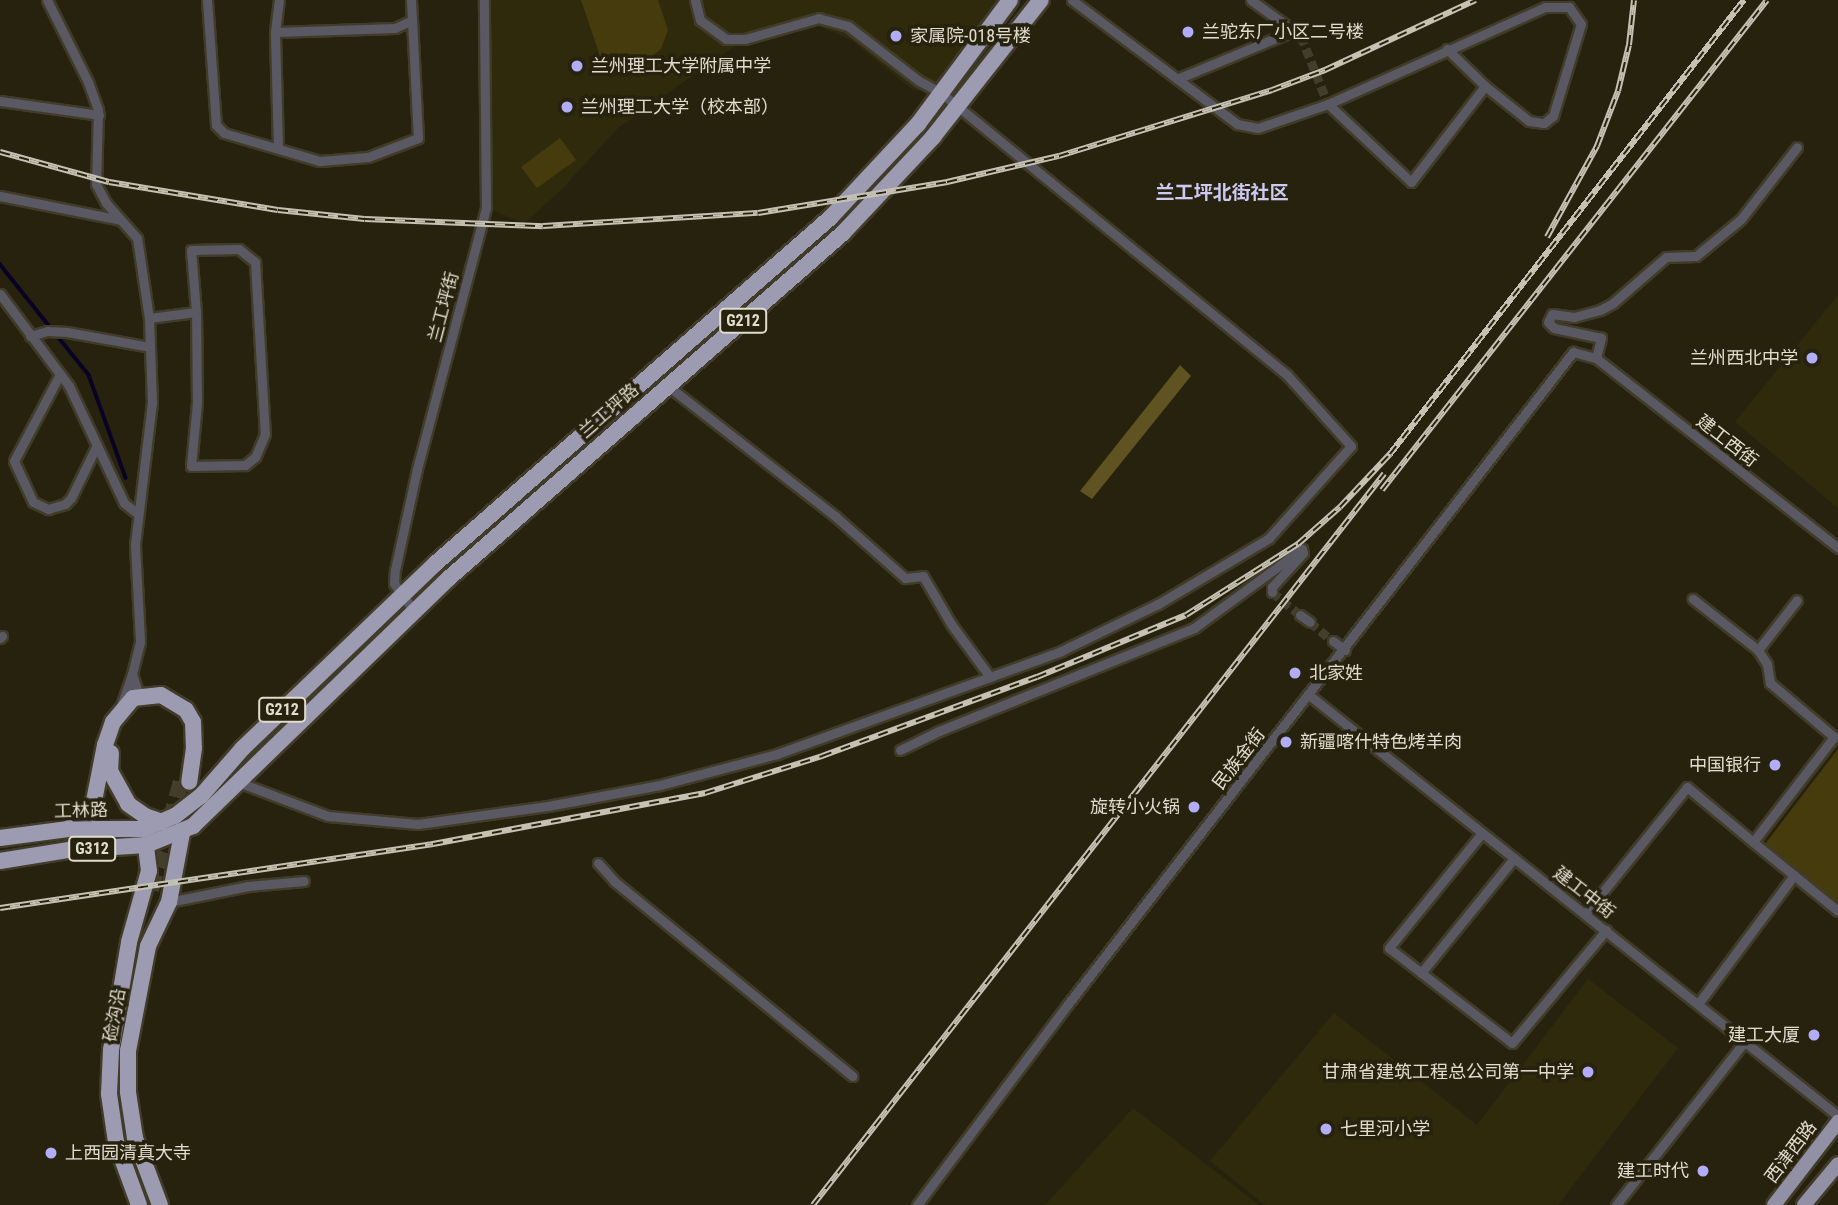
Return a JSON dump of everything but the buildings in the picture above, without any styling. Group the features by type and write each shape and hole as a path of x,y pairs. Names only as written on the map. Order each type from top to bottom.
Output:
{"highway":[{"name":"兰工坪路","path":"162,822 201,796 243,748 401,596 830,218 876,172 941,93 1010,0"},
{"name":"兰工坪路","path":"182,833 239,782 414,611 843,233 890,186 957,107 1041,0"},
{"path":"68,830 86,816 94,801 105,745 119,711 133,698 147,695 174,700 186,710 193,722 194,748 185,782 186,724 178,714 152,704 141,705 129,712 112,745 110,771 128,804 162,822"},
{"name":"工林路","path":"0,838 68,830 144,829 162,822"},
{"path":"118,1014 160,895 174,872 182,833"},
{"name":"G312","path":"0,861 69,850 146,845 182,833"},
{"name":"硷沟沿","path":"139,1205 116,1142 109,1094 129,942 149,871 146,845"},
{"path":"149,871 160,865 174,872"},
{"name":"硷沟沿","path":"160,895 128,1051 128,1092 135,1138 160,1205"}],"main road":[{"name":"西津西路","path":"1774,1205 1838,1122"},
{"path":"1804,1205 1838,1164"}],"street":[{"path":"47,0 88,82 99,115 96,184 137,238 149,318 152,401 135,545 140,642 119,711"},
{"path":"207,0 216,125 224,133 320,161 336,162 368,157 418,138 411,0"},
{"path":"278,148 275,32 279,0"},
{"name":"兰工坪街","path":"401,596 394,583 417,469 486,208 484,0"},
{"path":"239,782 328,816 418,824 548,806 660,785 764,758 1061,651 1146,610 1209,576 1269,538 1351,446 1287,375 941,93 919,81 848,26 818,18 745,39 726,39 700,20 695,0"},
{"path":"1072,0 1246,128 1258,128 1328,104 1447,49 1545,8 1569,7 1581,24 1552,116 1544,122 1529,121 1485,86 1447,49"},
{"path":"1177,79 1297,34 1251,0"},
{"path":"275,32 395,28 412,20"},
{"path":"1328,104 1410,182 1485,86"},
{"path":"0,101 99,115"},
{"path":"1596,358 1601,338 1554,328 1548,322 1552,314 1574,317 1600,310 1621,297 1665,257 1696,256 1741,219 1797,148"},
{"path":"0,195 121,220"},
{"path":"239,249 251,256 255,262 265,434 255,457 245,465 191,466 197,402 196,312 191,250 239,249"},
{"path":"0,294 69,386 124,503 138,514"},
{"path":"149,318 196,312"},
{"path":"30,336 47,331 66,332 150,347"},
{"name":"民族金街","path":"917,1205 1068,1004 1345,650 1573,352 1596,358"},
{"name":"建工西街","path":"1596,358 1838,548"},
{"path":"60,374 14,461 33,502 48,509 65,504 71,498 97,445"},
{"path":"668,386 835,516 905,578 923,576 951,624 990,677"},
{"path":"900,750 939,731 1194,628 1303,549 1303,553 1272,587 1272,592"},
{"path":"401,596 414,611"},
{"path":"1693,599 1758,650 1767,664 1770,683 1834,737 1753,842"},
{"path":"1758,650 1797,600"},
{"path":"1300,615 1310,622"},
{"path":"1333,641 1345,650"},
{"path":"132,674 138,692 147,695"},
{"name":"建工中街","path":"1309,695 1838,1116"},
{"path":"1585,914 1687,787 1838,911"},
{"path":"1482,833 1389,948 1420,973 1512,1043 1606,930"},
{"path":"1420,973 1514,858"},
{"path":"598,863 614,881 852,1076"},
{"path":"1698,1004 1794,875"},
{"path":"160,895 304,881"},
{"path":"1616,1205 1745,1041"}],"shaded area":[{"name":"兰州理工大学（校本部）","path":"484,0 1010,0 941,93 913,90 851,40 804,20 745,39 618,128 562,189 525,223 486,208"},
{"path":"581,0 658,0 668,30 661,49 642,64 624,66 601,59"},
{"path":"560,138 576,160 537,188 521,167"},
{"name":"兰州西北中学","path":"1838,295 1838,508 1735,422"},
{"path":"1180,365 1191,376 1092,499 1080,491"},
{"path":"1838,749 1838,915 1758,853"},
{"path":"1588,979 1678,1048 1558,1205 1265,1205 1210,1161 1334,1013 1477,1125"},
{"path":"1133,1108 1259,1205 1045,1205"}],"waterway":[{"path":"0,264 51,328"},
{"path":"56,334 89,375 126,478"}],"tunnel":[{"path":"1301,36 1328,104"},
{"path":"1272,592 1300,615"},
{"path":"1310,622 1333,641"},
{"path":"151,890 181,781"}],"railway":[{"path":"0,152 109,182 278,210 365,219 543,226 758,213 947,182 1059,156 1272,90 1325,70 1476,0"},
{"path":"1547,237 1597,146 1618,91 1629,45 1634,0"},
{"path":"0,908 433,844 705,793 822,756 1037,677 1186,615 1298,544 1340,507 1390,454 1744,0"},
{"path":"1382,490 1767,0"},
{"path":"813,1205 1384,474"}],"place":[{"name":"兰驼东厂小区二号楼","path":"1188,32"},
{"name":"家属院-018号楼","path":"896,36"},
{"name":"兰州理工大学附属中学","path":"577,66"},
{"name":"兰州理工大学（校本部）","path":"567,107"},
{"name":"兰州西北中学","path":"1812,358"},
{"name":"北家姓","path":"1295,673"},
{"name":"新疆喀什特色烤羊肉","path":"1286,742"},
{"name":"中国银行","path":"1775,765"},
{"name":"旋转小火锅","path":"1194,807"},
{"name":"建工大厦","path":"1814,1035"},
{"name":"甘肃省建筑工程总公司第一中学","path":"1588,1072"},
{"name":"七里河小学","path":"1326,1129"},
{"name":"上西园清真大寺","path":"51,1153"},
{"name":"建工时代","path":"1703,1171"}],"district":[{"name":"兰工坪北街社区","path":"1222,193"}]}
